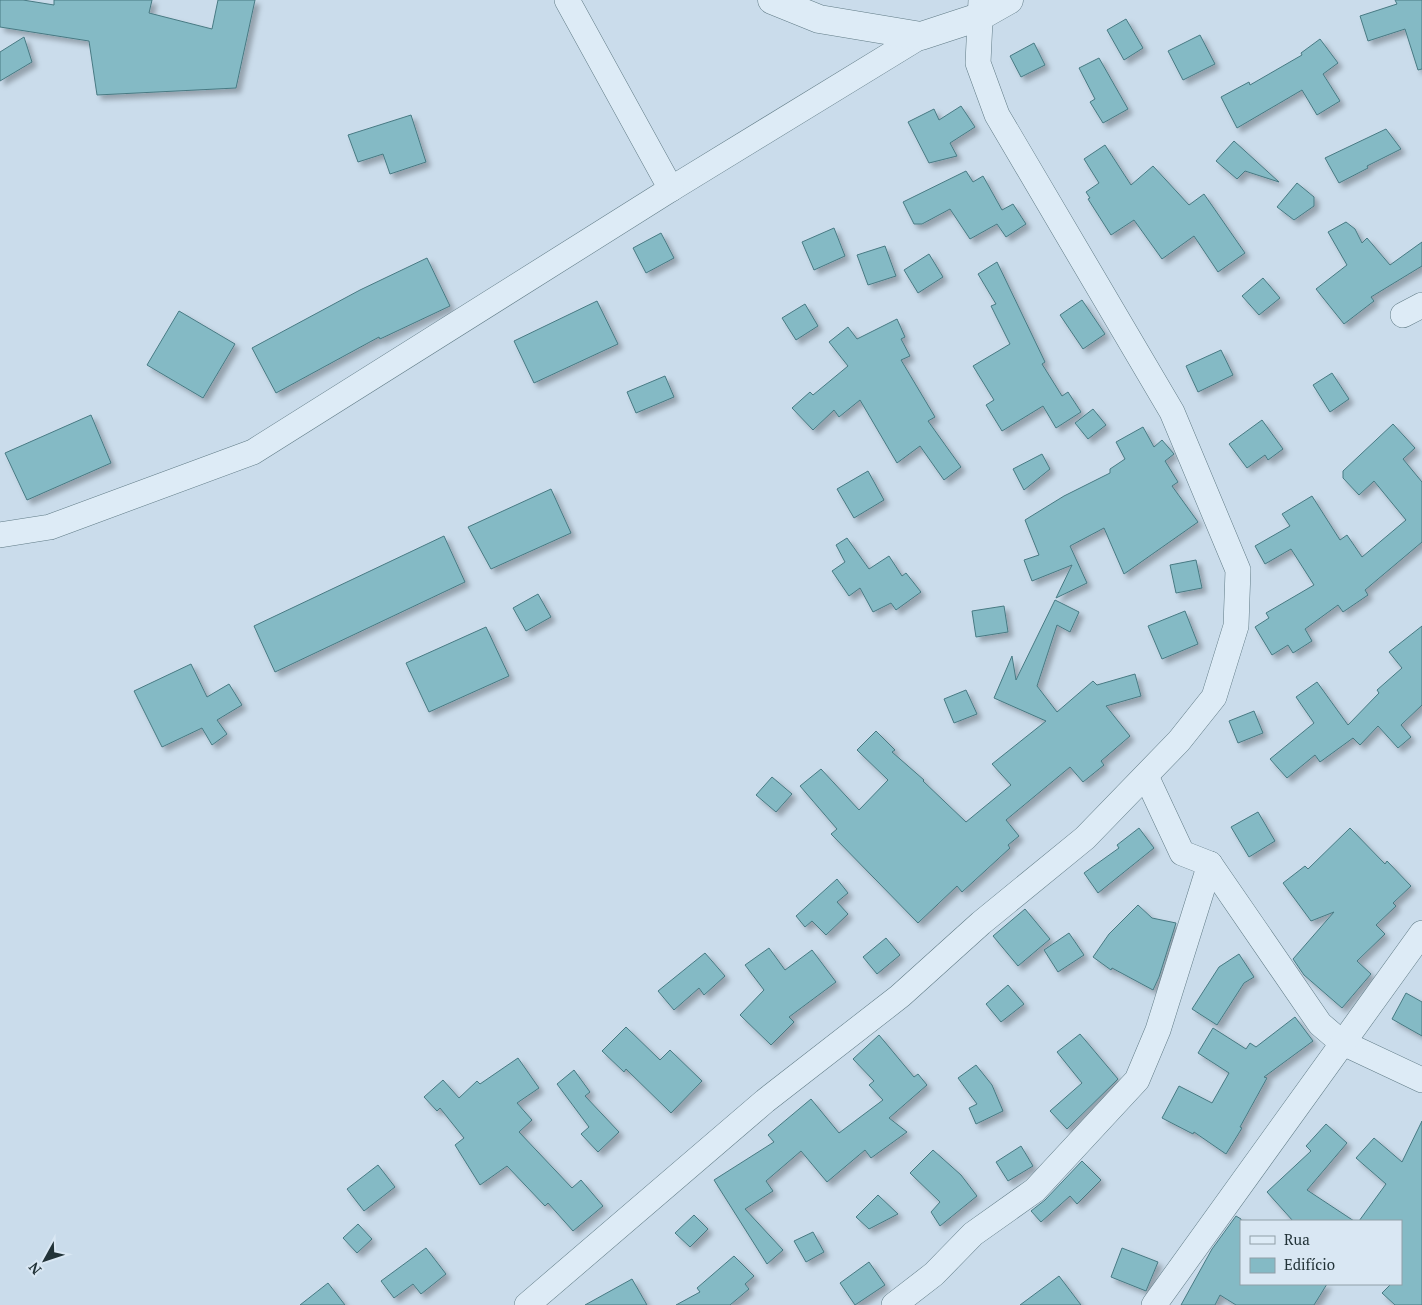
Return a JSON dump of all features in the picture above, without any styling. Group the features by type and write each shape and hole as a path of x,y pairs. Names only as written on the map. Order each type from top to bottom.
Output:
{"street":[{"path":"567,0 671,189"},
{"path":"772,0 819,19 921,36"},
{"path":"0,534 50,527 252,452 671,189 921,36 980,8 1009,0"},
{"path":"527,1305 766,1101 900,996 981,922 1085,838 1179,741 1214,698 1236,626 1238,570 1172,412 997,116 978,64 980,8"},
{"path":"1146,776 1182,853 1210,864 1320,1024 1341,1042 1422,1080"},
{"path":"894,1305 934,1274 973,1234 1035,1190 1137,1080 1158,1030 1210,864"},
{"path":"1154,1305 1341,1042 1422,933"}],"building":[{"path":"0,0 23,0 54,5 54,0 152,0 149,13 212,29 218,0 255,0 236,88 97,95 89,41 0,27"},
{"path":"1395,0 1422,0 1422,69 1418,70 1405,29 1368,41 1360,16 1397,4"},
{"path":"1126,19 1143,48 1124,60 1107,30"},
{"path":"1200,35 1215,64 1183,80 1168,51"},
{"path":"24,37 32,62 0,81 0,52"},
{"path":"1320,39 1338,63 1323,74 1340,101 1317,115 1302,90 1237,128 1221,97 1249,82 1250,85 1302,55 1301,53"},
{"path":"1034,43 1045,65 1021,77 1010,56"},
{"path":"1099,58 1128,109 1103,123 1090,102 1095,99 1079,68"},
{"path":"961,106 975,127 950,143 957,156 929,163 908,122 934,109 939,120"},
{"path":"411,115 426,162 390,174 383,154 358,162 348,135"},
{"path":"1386,129 1401,149 1339,183 1325,158"},
{"path":"1234,141 1279,182 1245,171 1237,179 1216,161"},
{"path":"1105,145 1131,185 1153,166 1189,205 1204,194 1245,253 1218,272 1194,236 1162,259 1134,220 1111,235 1088,199 1090,198 1086,192 1099,183 1084,159"},
{"path":"966,171 973,182 983,176 1002,210 1013,204 1026,224 1006,237 997,224 970,239 950,209 922,224 914,224 903,202"},
{"path":"1297,183 1314,197 1314,206 1294,220 1277,207"},
{"path":"1346,222 1355,229 1362,243 1367,238 1390,265 1422,242 1422,266 1371,297 1374,301 1344,324 1316,289 1347,265 1328,232"},
{"path":"834,228 845,256 814,270 802,242"},
{"path":"661,233 674,258 646,273 633,248"},
{"path":"885,246 896,276 868,285 857,255"},
{"path":"929,254 943,277 918,293 904,270"},
{"path":"427,258 450,306 380,339 379,337 276,393 252,348 360,290"},
{"path":"997,262 1045,362 1042,364 1062,396 1068,392 1081,412 1056,428 1043,406 1002,431 986,405 994,400 973,366 1010,344 991,306 996,304 978,274"},
{"path":"1263,278 1280,298 1259,315 1242,296"},
{"path":"1082,300 1105,334 1083,349 1060,315"},
{"path":"597,301 618,344 534,383 514,341"},
{"path":"805,304 818,326 796,340 782,318"},
{"path":"179,311 235,344 203,398 147,365"},
{"path":"897,319 905,337 901,339 910,356 901,360 935,417 928,421 961,467 944,480 920,446 897,463 860,400 839,417 834,410 813,430 792,408 810,392 813,395 848,366 829,342 848,327 857,339"},
{"path":"1221,350 1233,375 1198,392 1186,366"},
{"path":"1332,373 1349,399 1330,412 1313,385"},
{"path":"665,376 674,397 636,413 627,392"},
{"path":"1093,409 1106,425 1088,439 1075,423"},
{"path":"91,415 111,463 27,500 5,453"},
{"path":"1262,420 1283,449 1268,460 1265,455 1247,468 1229,444"},
{"path":"1393,424 1415,448 1403,459 1422,482 1422,542 1365,590 1368,595 1343,612 1338,605 1305,629 1312,641 1293,653 1288,645 1272,655 1255,627 1269,618 1266,613 1314,585 1291,549 1265,564 1255,546 1290,526 1282,514 1312,496 1340,540 1347,535 1362,557 1406,520 1374,481 1359,495 1343,478 1343,471"},
{"path":"1143,427 1154,447 1162,440 1174,454 1165,461 1178,482 1172,486 1198,522 1124,574 1104,528 1070,546 1087,583 1056,598 1072,565 1032,581 1024,560 1039,555 1025,520 1064,496 1110,473 1110,469 1125,459 1116,442"},
{"path":"1042,454 1050,469 1024,490 1013,469"},
{"path":"868,471 884,500 854,518 837,489"},
{"path":"551,489 571,533 491,569 468,527"},
{"path":"444,536 465,582 275,672 254,626"},
{"path":"847,538 869,569 889,556 902,576 906,573 921,592 896,610 891,603 873,612 860,588 849,596 832,571 845,562 836,545"},
{"path":"1196,560 1202,588 1176,593 1170,565"},
{"path":"538,594 551,617 526,631 513,608"},
{"path":"1055,600 1079,612 1070,632 1057,625 1037,686 1057,712 1093,681 1097,685 1135,674 1141,696 1106,706 1130,736 1101,761 1104,765 1083,782 1070,767 1006,820 1019,836 1008,845 1010,848 962,892 957,886 918,923 831,834 837,829 800,786 821,769 859,810 888,780 857,750 876,731 895,750 892,752 924,780 966,822 1011,785 992,764 1046,721 994,698 1012,656 1016,680"},
{"path":"1004,606 1008,632 976,637 972,611"},
{"path":"1185,611 1198,644 1162,659 1148,626"},
{"path":"1422,626 1422,705 1401,725 1411,737 1398,748 1378,726 1360,745 1353,738 1320,762 1315,755 1287,778 1270,759 1314,723 1296,697 1317,682 1348,725 1379,693 1377,690 1402,668 1389,652"},
{"path":"486,627 509,676 429,712 406,663"},
{"path":"191,664 207,697 229,684 242,705 217,720 227,734 212,745 202,728 162,747 134,691"},
{"path":"966,690 977,714 954,723 944,699"},
{"path":"1254,711 1263,733 1238,743 1229,721"},
{"path":"772,777 792,794 776,812 756,795"},
{"path":"1258,812 1275,841 1249,857 1231,827"},
{"path":"1139,828 1154,848 1098,893 1084,873 1119,848 1117,845"},
{"path":"1350,828 1385,864 1387,861 1411,886 1393,903 1396,906 1376,925 1385,934 1357,961 1371,974 1342,1008 1304,975 1293,959 1334,912 1311,921 1283,883 1305,866 1308,869"},
{"path":"837,879 848,893 837,902 848,914 826,935 812,921 805,927 796,916"},
{"path":"1138,905 1152,918 1176,923 1153,990 1112,968 1111,970 1093,957 1109,934"},
{"path":"1025,909 1050,939 1018,966 993,936"},
{"path":"1069,933 1084,955 1058,972 1044,950"},
{"path":"886,938 900,955 877,974 863,957"},
{"path":"769,948 785,970 812,950 836,982 789,1017 794,1022 771,1045 740,1015 764,990 745,965"},
{"path":"705,953 725,976 704,995 699,988 674,1010 658,991"},
{"path":"1239,954 1254,977 1244,983 1217,1025 1192,1009 1219,967"},
{"path":"1008,985 1024,1004 1001,1022 986,1004"},
{"path":"1406,993 1422,1002 1422,1036 1392,1019"},
{"path":"1295,1017 1313,1041 1264,1077 1267,1078 1240,1127 1242,1128 1226,1154 1194,1132 1193,1134 1162,1118 1179,1086 1212,1103 1229,1073 1198,1053 1213,1028 1246,1049 1250,1043 1256,1047"},
{"path":"626,1027 660,1060 670,1050 702,1081 671,1113 626,1069 624,1072 602,1051"},
{"path":"1080,1034 1118,1079 1067,1129 1050,1111 1082,1083 1057,1052"},
{"path":"879,1035 914,1077 918,1074 927,1085 889,1118 907,1132 871,1158 865,1150 827,1182 801,1151 766,1181 773,1191 745,1209 783,1250 767,1264 714,1180 774,1142 768,1135 811,1099 839,1133 883,1100 869,1085 874,1081 853,1059"},
{"path":"518,1058 539,1088 517,1103 532,1120 519,1132 572,1188 581,1180 603,1206 573,1231 548,1203 545,1206 507,1166 480,1185 455,1145 464,1138 440,1108 437,1111 424,1097 443,1080 459,1098 477,1081 480,1084"},
{"path":"976,1065 992,1085 1003,1111 976,1124 969,1108 977,1104 958,1078"},
{"path":"574,1070 590,1092 585,1096 619,1132 598,1152 581,1134 589,1127 557,1084"},
{"path":"1422,1121 1422,1305 1395,1305 1382,1293 1390,1285 1402,1285 1402,1220 1360,1220 1386,1184 1356,1158 1374,1138 1402,1162"},
{"path":"1326,1124 1347,1143 1307,1190 1352,1220 1292,1220 1267,1192 1311,1151 1306,1146"},
{"path":"1021,1146 1033,1166 1008,1181 996,1162"},
{"path":"933,1150 961,1175 977,1196 940,1226 931,1212 940,1202 910,1173"},
{"path":"1082,1161 1101,1180 1077,1204 1070,1196 1041,1222 1031,1211 1045,1200"},
{"path":"378,1165 395,1187 364,1211 347,1189"},
{"path":"878,1195 898,1214 869,1229 856,1217"},
{"path":"694,1215 708,1229 690,1247 675,1233"},
{"path":"1236,1216 1241,1219 1240,1285 1326,1285 1314,1305 1236,1305 1220,1295 1215,1305 1181,1305 1212,1249"},
{"path":"358,1224 372,1239 357,1253 343,1238"},
{"path":"813,1232 824,1252 806,1262 794,1241"},
{"path":"426,1248 446,1274 421,1294 413,1284 394,1298 381,1281"},
{"path":"1122,1248 1158,1262 1146,1291 1111,1277"},
{"path":"734,1256 754,1276 745,1284 749,1289 730,1305 676,1305 700,1292 697,1288"},
{"path":"869,1262 885,1285 855,1305 840,1283"},
{"path":"1059,1276 1081,1305 1020,1305 1047,1285"},
{"path":"632,1279 647,1305 585,1305"},
{"path":"328,1283 345,1305 300,1305"}]}
